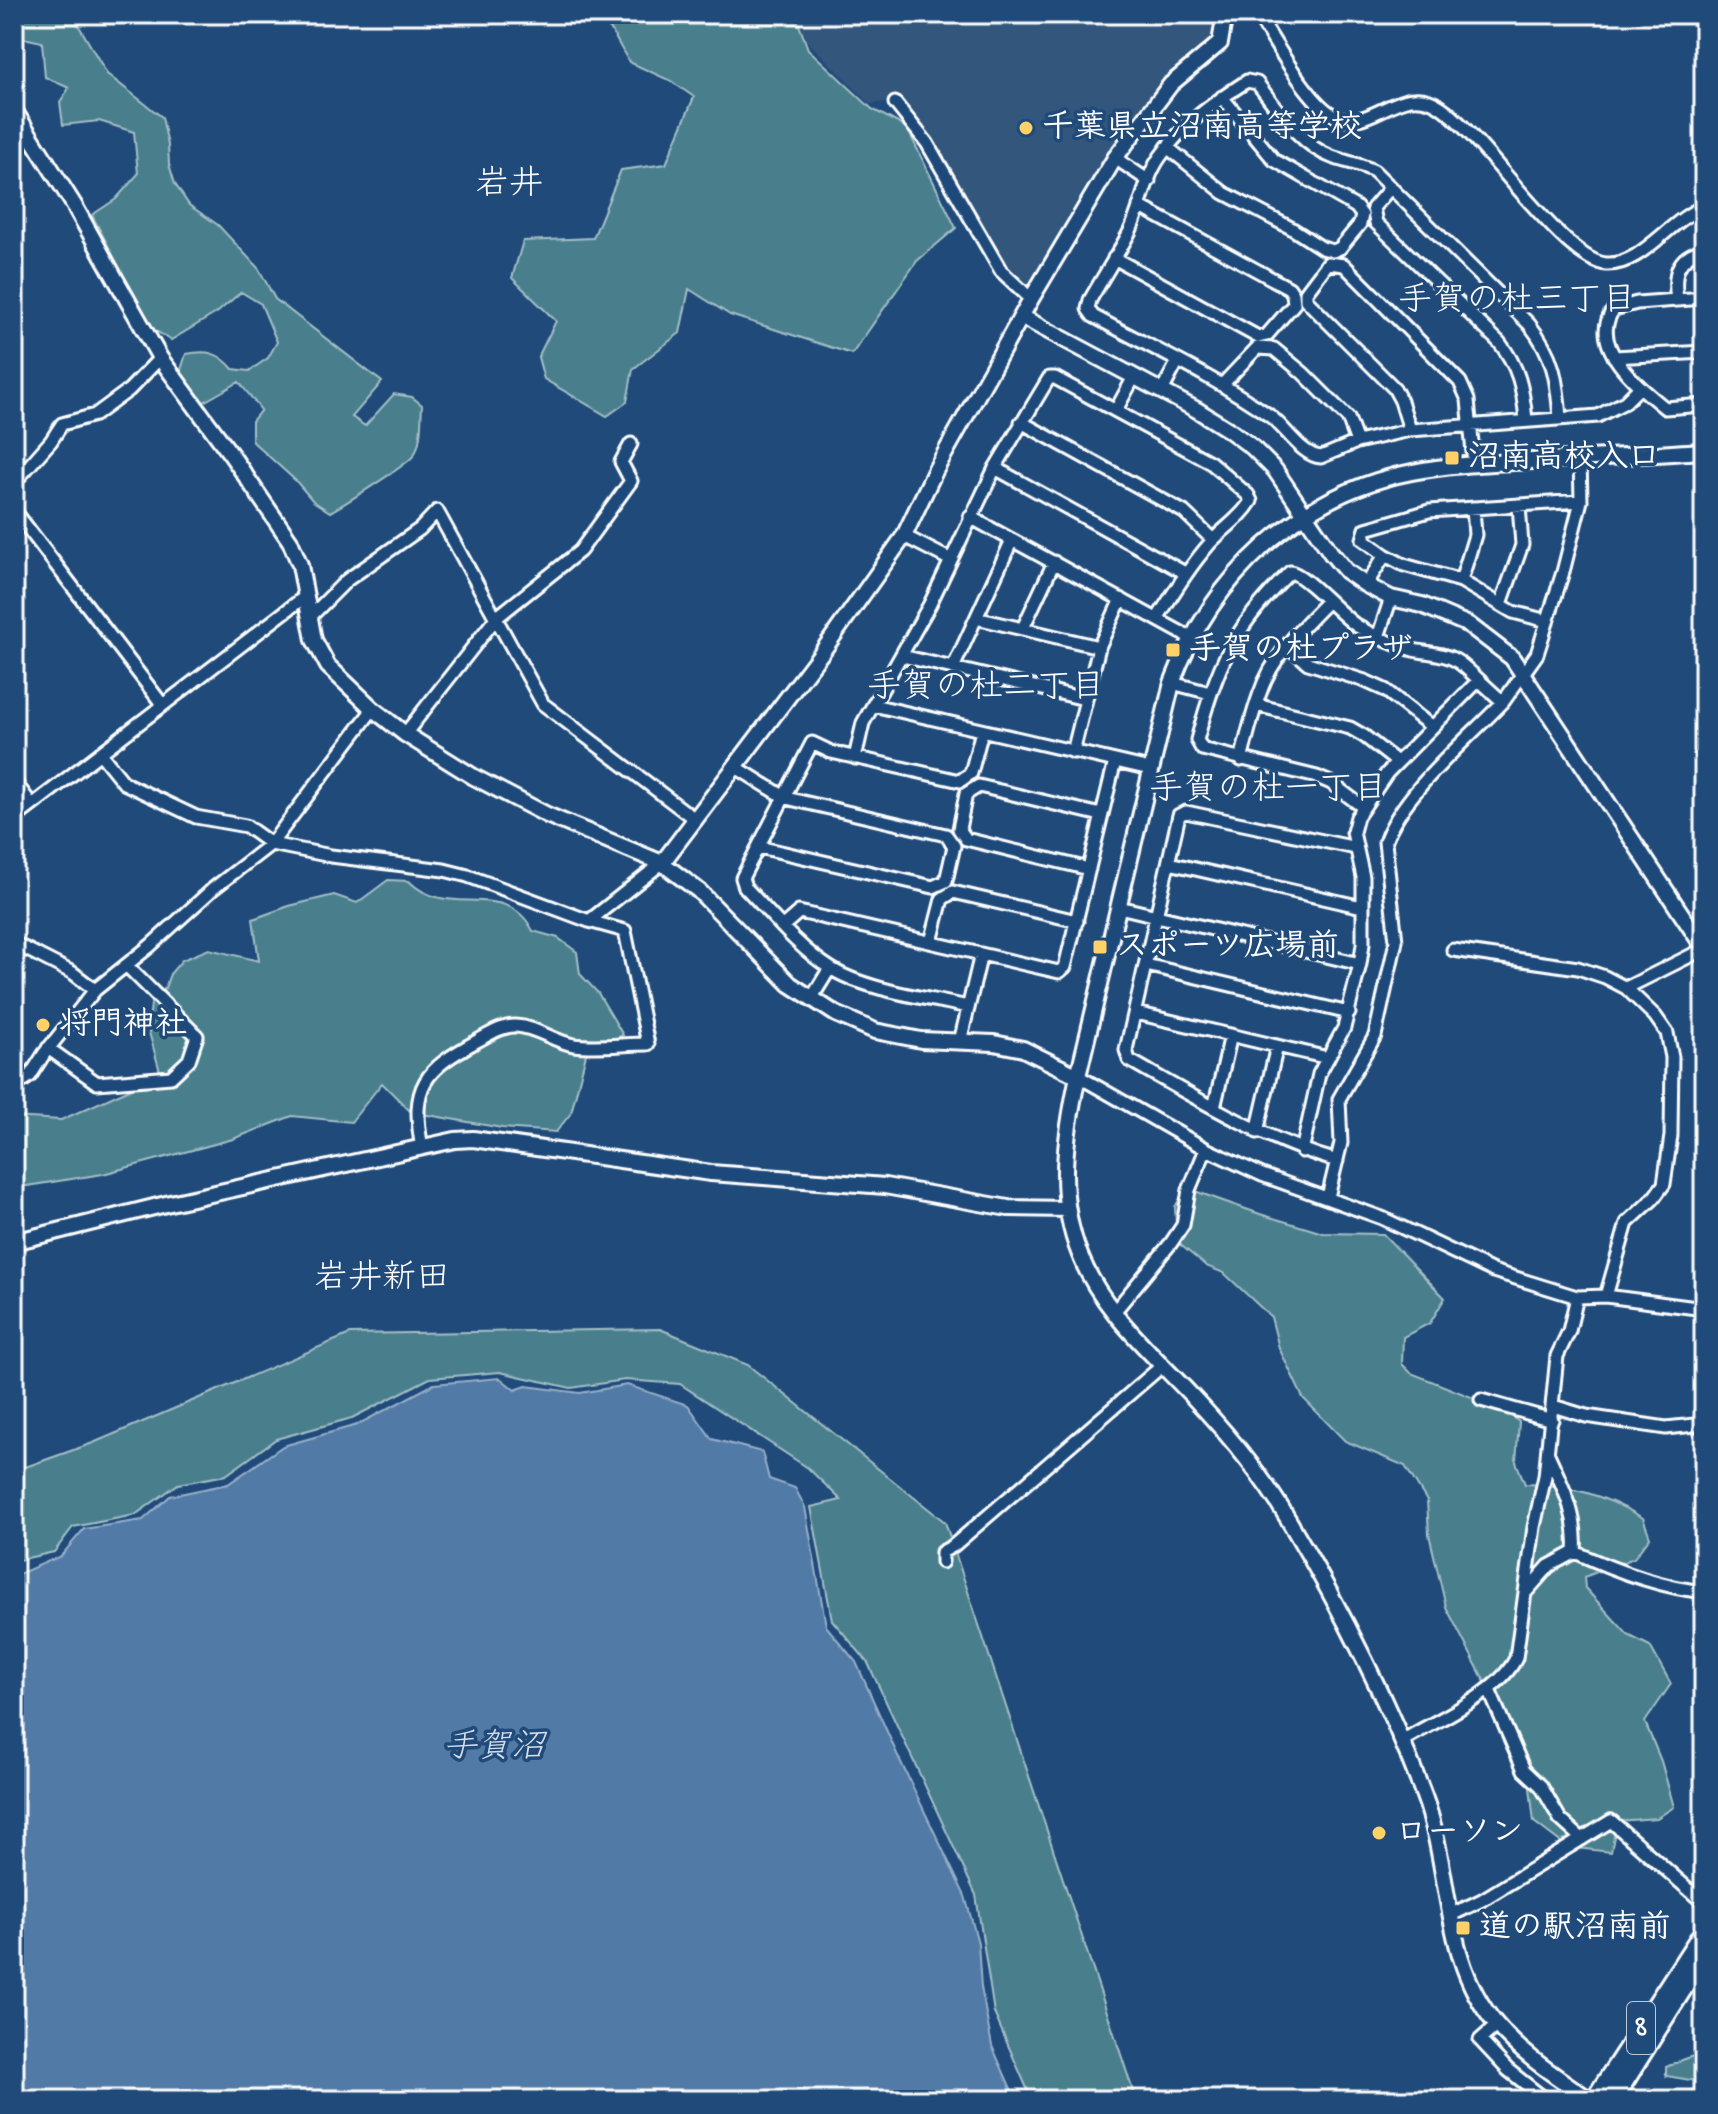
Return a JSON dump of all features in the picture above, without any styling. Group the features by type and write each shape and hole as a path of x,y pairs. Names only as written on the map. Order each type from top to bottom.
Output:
{"main road":[{"name":"8","path":"1592,2100 1704,1932"},
{"name":"8","path":"1612,2100 1704,1954"}],"street":[{"path":"589,921 662,863 904,536 935,471 1031,299 1115,158 1171,84 1220,43 1221,14"},
{"path":"1257,14 1311,93 1329,113 1357,120 1402,100 1415,98 1431,101 1452,116 1568,242 1593,261 1606,264 1630,259 1682,217 1704,207"},
{"path":"1560,418 1555,372 1544,343 1529,324 1374,171 1332,157 1298,135 1257,83 1247,81 1222,97 1190,120 1167,147 1157,161 1131,229 1090,300 1088,309 1093,316 1222,385 1277,422 1306,453 1315,457 1357,442 1410,430 1598,416 1625,402 1639,388"},
{"path":"1167,147 1224,193 1322,248 1333,251 1340,248 1360,224 1362,215 1356,207 1274,160 1222,97"},
{"path":"895,103 927,143 1001,271 1031,299"},
{"path":"14,110 74,205 160,358 290,541 300,565 314,640 328,666 373,709 405,734 474,777 547,815 662,863 699,891 774,968 811,999 836,1014 875,1031 921,1040 994,1043 1023,1049 1078,1076 1206,1149 1262,1175 1382,1218 1493,1271 1577,1297 1606,1296 1704,1309"},
{"path":"1115,158 1149,181"},
{"path":"1391,187 1373,208 1376,223 1499,342 1512,359 1524,391 1526,420"},
{"path":"1114,258 1258,337 1267,335 1294,304 1289,288 1139,206"},
{"path":"1677,299 1673,279 1679,267 1692,253 1704,250"},
{"path":"1410,430 1406,412 1394,388 1306,300 1306,292 1328,263 1344,265 1454,374 1468,400 1474,464"},
{"path":"1704,298 1637,303 1614,309 1607,324 1614,357 1639,388 1665,408 1704,405"},
{"path":"1022,317 1214,420 1252,447 1275,470 1346,571 1391,598 1435,610 1469,625 1512,658 1704,948 1626,988"},
{"path":"1222,385 1257,348 1274,349 1348,418 1357,442"},
{"path":"1614,357 1704,352"},
{"path":"14,483 62,424 95,415 129,390 160,358"},
{"path":"1162,391 1178,361"},
{"path":"1116,410 1134,377"},
{"path":"855,758 863,723 902,656 995,468 1049,378 1055,378 1210,462 1251,501 1185,573 1157,619"},
{"path":"1021,422 1184,512 1213,540"},
{"path":"405,734 496,618 580,551 631,481 621,462 631,444"},
{"path":"1592,2100 1520,2049 1497,2025 1472,1988 1462,1963 1441,1853 1402,1741 1335,1602 1287,1516 1223,1430 1114,1312 1080,1256 1068,1209 1064,1165 1066,1133 1172,683 1191,638 1236,571 1282,529 1306,513 1368,483 1409,473 1474,464 1704,451"},
{"path":"1328,1197 1341,1143 1339,1099 1375,1036 1396,941 1385,842 1390,826 1416,791 1503,702 1537,654 1570,549 1581,501 1580,459"},
{"path":"995,468 1185,573"},
{"path":"1547,621 1513,612 1461,581 1404,565 1363,539 1366,529 1429,511 1581,501"},
{"path":"1501,604 1522,545 1519,505"},
{"path":"1461,581 1475,535 1473,508"},
{"path":"14,510 162,704"},
{"path":"311,616 347,580 420,529 437,511 543,704 696,820"},
{"path":"970,517 1191,638"},
{"path":"904,536 951,560"},
{"path":"953,668 1012,540"},
{"path":"1366,585 1385,555"},
{"path":"1023,628 1054,562"},
{"path":"1363,807 1331,783 1317,777 1202,749 1197,740 1210,693 1225,656 1244,623 1290,572 1299,573 1343,616 1378,637 1458,661 1503,702"},
{"path":"14,819 307,595"},
{"path":"1378,637 1391,598"},
{"path":"1073,752 1099,647 1121,599"},
{"path":"1241,760 1266,678 1287,645 1327,602"},
{"path":"976,618 1099,647"},
{"path":"1287,645 1308,663 1385,690 1432,727"},
{"path":"902,656 1085,699"},
{"path":"1302,1151 1319,1074 1349,1013 1360,964 1363,877 1353,832 1357,817 1397,762 1479,680"},
{"path":"1172,683 1210,693"},
{"path":"873,705 1150,769"},
{"path":"1256,705 1350,728 1397,762"},
{"path":"14,1087 30,1076 48,1048 95,990 214,888 271,844 373,709"},
{"path":"968,1007 857,981 830,968 783,926 745,887 742,878 812,743 831,752 960,781 971,773 982,731"},
{"path":"100,753 124,783 196,817 246,826 271,844 331,856 444,870 625,931 648,1044 571,1045 538,1031 513,1025 491,1033 443,1060 428,1076 419,1098 416,1119 422,1148"},
{"path":"783,926 799,912 1059,972 1065,967 1115,761"},
{"path":"736,767 786,798 946,835 954,846 946,881 933,887 759,847"},
{"path":"14,781 32,805"},
{"path":"1089,869 966,839 959,829 966,794 979,786 1101,815"},
{"path":"1337,1161 1302,1151 1257,1132 1129,1060 1126,1050 1179,815 1186,812 1356,848"},
{"path":"1169,863 1362,907"},
{"path":"931,942 942,899 953,892 1077,921"},
{"path":"1119,907 1360,964"},
{"path":"14,943 73,973 95,990"},
{"path":"1453,950 1578,968 1626,988 1655,1016 1667,1033 1672,1057 1671,1136 1664,1184 1627,1223 1606,1296"},
{"path":"960,1042 981,954"},
{"path":"48,1048 97,1083 171,1077 189,1060 197,1036 126,965"},
{"path":"1146,965 1349,1013"},
{"path":"811,999 830,968"},
{"path":"1136,1013 1328,1058"},
{"path":"1214,1108 1231,1035"},
{"path":"1257,1132 1277,1046"},
{"path":"14,1242 170,1203 473,1139 711,1173 885,1186 1008,1208 1068,1209"},
{"path":"1114,1312 1183,1225 1189,1190 1206,1149"},
{"path":"1402,1741 1489,1690 1510,1671 1516,1658 1534,1527 1548,1454 1557,1356 1569,1331 1577,1297"},
{"path":"942,1562 942,1552 953,1546 1163,1365"},
{"path":"1481,1400 1552,1420"},
{"path":"1553,1406 1586,1416 1666,1428 1704,1424"},
{"path":"1548,1454 1571,1504 1577,1531 1575,1552"},
{"path":"1575,1552 1628,1574 1679,1589 1704,1592"},
{"path":"1526,1592 1549,1566 1575,1552"},
{"path":"1489,1690 1524,1770 1541,1786 1560,1819 1582,1839"},
{"path":"1451,1915 1482,1900 1611,1821 1704,1903"},
{"path":"1497,2025 1480,2040 1508,2070 1546,2100"}],"shaded area":[{"name":"千葉県立沼南高等学校","path":"794,14 1211,14 1214,26 1212,40 1184,60 1164,80 1083,190 1029,285 1003,260 940,150 905,101 870,104 800,34"}],"green space":[{"path":"14,14 72,14 107,74 162,117 175,184 189,205 218,225 259,269 275,299 382,382 352,417 365,426 394,394 412,397 422,405 418,444 409,460 330,512 313,501 252,441 252,421 261,410 239,382 202,403 180,373 186,354 212,354 233,369 249,371 268,358 277,342 261,304 241,292 218,312 171,340 151,328 92,215 116,199 138,174 134,132 99,121 63,125 60,102 69,88 45,77 42,42 14,36"},
{"path":"592,14 795,14 808,49 872,109 907,128 956,228 917,261 852,354 730,315 689,289 680,333 633,369 627,402 607,416 544,379 538,357 556,321 512,278 523,241 593,238 621,170 666,164 694,97 671,81 629,62 611,30"},
{"path":"388,880 409,881 424,892 441,898 508,906 522,915 533,931 558,938 577,952 580,974 598,993 623,1035 586,1054 571,1113 556,1132 502,1128 411,1112 382,1083 351,1122 292,1116 233,1139 103,1174 14,1188 14,1117 61,1120 161,1075 148,1029 151,1004 182,960 209,949 259,961 253,919 334,895 357,903"},
{"path":"1186,1188 1323,1233 1383,1234 1445,1298 1430,1323 1403,1337 1402,1364 1411,1373 1504,1410 1519,1422 1516,1462 1525,1484 1557,1486 1587,1493 1643,1518 1650,1537 1634,1558 1584,1577 1585,1588 1628,1635 1650,1646 1671,1684 1645,1722 1661,1761 1674,1807 1657,1818 1617,1821 1611,1852 1567,1847 1534,1822 1527,1763 1446,1607 1429,1534 1427,1501 1405,1466 1345,1441 1303,1398 1279,1348 1271,1317 1224,1273 1206,1266 1177,1242 1175,1207"},
{"path":"660,1329 748,1365 945,1522 1136,2100 1032,2100 994,2013 976,1895 867,1661 832,1620 811,1507 841,1500 808,1468 680,1384 625,1380 571,1388 500,1372 430,1378 352,1418 276,1439 226,1475 178,1484 135,1515 73,1527 54,1552 14,1561 14,1471 93,1443 350,1334"},
{"path":"1704,2052 1704,2076 1696,2081 1666,2076 1666,2066"}],"water":[{"name":"手賀沼","path":"500,1378 515,1390 526,1386 580,1393 627,1385 688,1405 712,1439 762,1452 769,1479 795,1488 805,1507 826,1626 856,1662 965,1896 978,1943 981,1987 992,2046 1016,2100 14,2100 14,1576 61,1556 84,1529 143,1520 170,1496 228,1484 283,1446 357,1425 434,1384"}],"place":[{"name":"千葉県立沼南高等学校","path":"1026,128"},
{"name":"沼南高校入口","path":"1452,458"},
{"name":"手賀の杜プラザ","path":"1173,650"},
{"name":"スポーツ広場前","path":"1100,947"},
{"name":"将門神社","path":"43,1025"},
{"name":"ローソン","path":"1379,1833"},
{"name":"道の駅沼南前","path":"1463,1928"}],"district":[{"name":"岩井","path":"509,185"},
{"name":"手賀の杜三丁目","path":"1517,301"},
{"name":"手賀の杜二丁目","path":"986,688"},
{"name":"手賀の杜一丁目","path":"1268,790"},
{"name":"岩井新田","path":"382,1279"}]}
